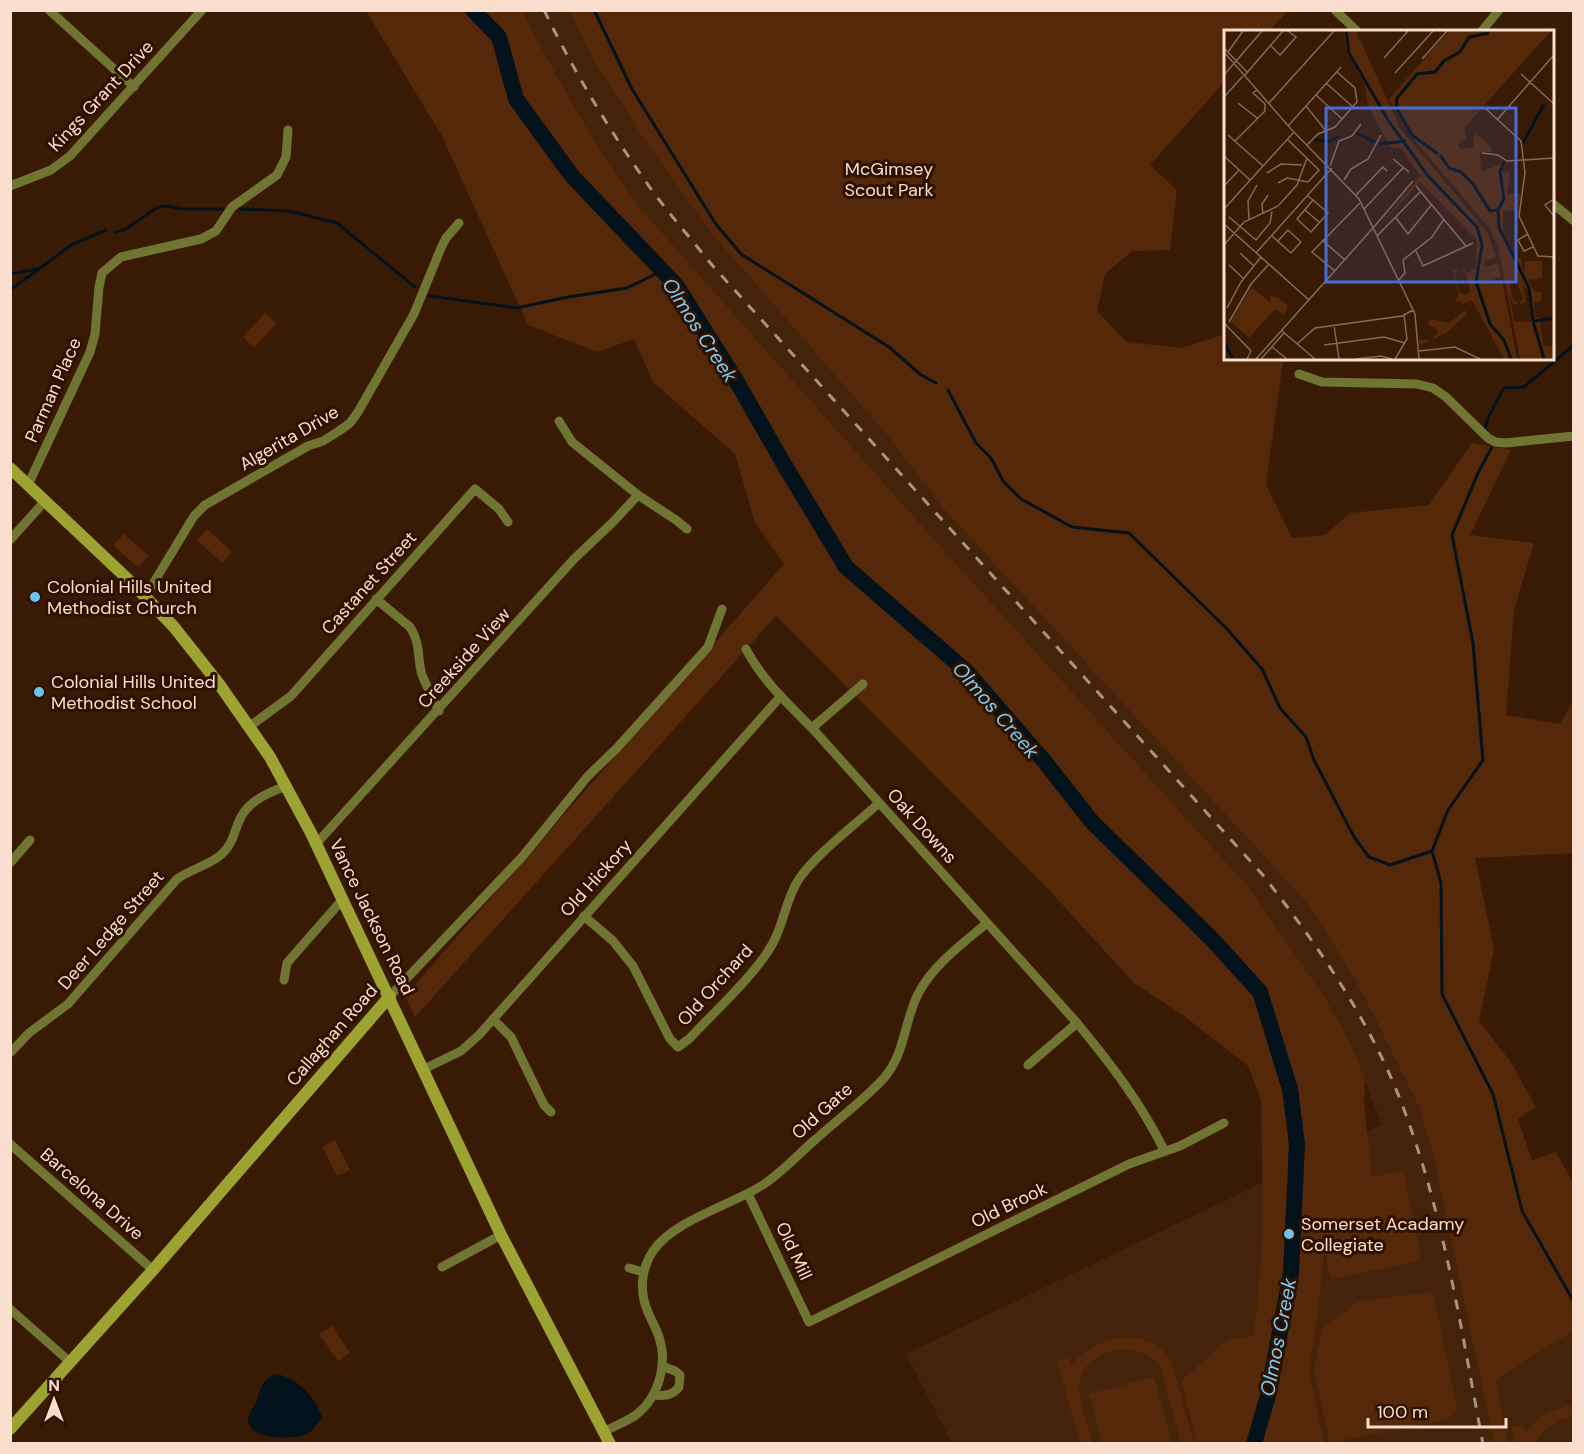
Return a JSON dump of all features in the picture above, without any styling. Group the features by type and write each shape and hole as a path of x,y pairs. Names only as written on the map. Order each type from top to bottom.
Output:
{"main road":[{"name":"Vance Jackson Road","path":"10,468 174,627 250,726 286,786 316,844 501,1234 607,1440"},
{"name":"Callaghan Road","path":"10,1428 153,1270 390,996"}],"street":[{"path":"49,10 134,87"},
{"name":"Kings Grant Drive","path":"10,186 41,175 61,164 134,87 202,10"},
{"path":"1335,10 1356,30"},
{"path":"1483,30 1499,10"},
{"name":"Parman Place","path":"28,485 93,343 102,273 121,257 201,238 216,231 232,207 277,175 286,157 288,130"},
{"path":"1554,204 1574,220"},
{"name":"Algerita Drive","path":"145,597 195,516 205,505 301,450 323,441 350,423 406,330 441,248 459,223"},
{"path":"1299,374 1322,382 1417,384 1433,388 1495,442 1574,436"},
{"path":"559,421 572,442 638,495 687,529"},
{"name":"Castanet Street","path":"250,726 291,696 476,489 499,509 508,522"},
{"name":"Creekside View","path":"316,844 439,711 574,559 638,495"},
{"path":"10,540 45,501"},
{"path":"376,599 410,627 414,633 422,673 439,711"},
{"name":"Callaghan Road","path":"390,996 522,857 588,776 708,647 722,609"},
{"name":"Oak Downs","path":"746,649 754,663 781,696 1077,1023 1134,1096 1164,1150"},
{"path":"812,728 863,684"},
{"name":"Old Hickory","path":"424,1069 461,1051 493,1019 781,696"},
{"name":"Deer Ledge Street","path":"10,1053 29,1033 68,1004 177,879 221,855 232,842 241,817 250,805 265,795 286,786"},
{"name":"Old Orchard","path":"584,916 613,941 628,959 670,1039 678,1047 689,1039 768,952 778,933 793,890 811,865 879,803"},
{"path":"10,863 30,840"},
{"path":"284,980 287,963 343,899"},
{"name":"Old Gate","path":"643,1272 652,1252 670,1234 764,1185 884,1078 900,1051 913,1005 925,983 944,961 987,923"},
{"path":"493,1019 511,1037 544,1105 551,1112"},
{"path":"1028,1065 1077,1023"},
{"name":"Old Brook","path":"809,1322 1129,1164 1180,1146 1224,1123"},
{"name":"Barcelona Drive","path":"10,1144 153,1270"},
{"name":"Old Mill","path":"748,1194 809,1322"},
{"path":"442,1267 501,1234"},
{"path":"607,1440 638,1413 653,1395 661,1376 660,1341 646,1310 643,1296 643,1272 629,1269"},
{"path":"10,1309 70,1362"},
{"path":"653,1395 671,1394 680,1387 680,1375 662,1366"}],"shaded area":[{"name":"Somerset Acadamy Collegiate","path":"522,11 569,11 592,57 640,133 888,436 943,508 1306,902 1346,964 1418,1105 1432,1149 1494,1443 952,1443 906,1354 1382,1125 1350,1042 1327,1001 1252,891 914,517 641,209 611,167 548,62"},
{"path":"1573,1330 1573,1443 1508,1443 1496,1380"},
{"path":"275,1374 298,1383 319,1409 322,1417 306,1435 288,1438 271,1437 256,1432 251,1427 248,1421 249,1416 261,1388 268,1378"}],"green space":[{"path":"366,11 522,11 578,112 641,209 914,517 1252,891 1327,1001 1350,1042 1365,1079 1364,1103 1372,1177 1403,1170 1421,1255 1415,1262 1331,1279 1324,1251 1317,1322 1309,1370 1324,1443 1197,1443 1181,1381 1227,1340 1254,1335 1263,1214 1261,1100 1248,1066 1184,1016 1134,983 1048,889 776,616 415,1017 405,996 784,564 755,523 735,454 653,382 634,339 597,352 528,325 442,136"},
{"name":"McGimsey Scout Park","path":"569,11 1288,11 1270,30 1224,30 1224,82 1150,165 1177,190 1170,250 1132,251 1105,274 1097,311 1127,342 1181,348 1224,334 1224,360 1387,360 1283,362 1266,484 1292,538 1325,535 1350,513 1429,505 1472,443 1511,450 1470,535 1534,543 1514,610 1506,715 1560,724 1573,702 1573,853 1475,858 1494,949 1479,1021 1510,1061 1536,1107 1518,1119 1532,1160 1556,1152 1573,1183 1574,1330 1496,1380 1508,1443 1494,1443 1432,1149 1418,1105 1346,964 1306,902 943,508 888,436 709,230 640,133 592,57"},
{"path":"265,313 277,323 254,348 243,337"},
{"path":"207,529 232,552 222,563 197,540"},
{"path":"124,534 149,556 138,567 113,545"},
{"path":"335,1140 350,1170 337,1176 322,1147"},
{"path":"1433,1292 1457,1408 1448,1419 1330,1443 1314,1370 1322,1327 1360,1301"},
{"path":"332,1326 350,1353 338,1361 319,1334"},
{"path":"1131,1337 1155,1345 1172,1363 1194,1443 1181,1443 1161,1368 1153,1359 1142,1353 1118,1350 1094,1359 1085,1368 1080,1379 1079,1393 1093,1443 1080,1443 1057,1361 1069,1357 1071,1365 1098,1344"},
{"path":"1154,1377 1172,1443 1102,1443 1089,1394"},
{"path":"1566,1406 1573,1406 1573,1417 1551,1425 1535,1443 1514,1443 1511,1428 1523,1425 1525,1434 1541,1416"}],"waterway":[{"name":"Olmos Creek","path":"473,10 499,37 516,99 572,176 676,285 737,382 846,567 966,671 1045,762 1092,822 1211,938 1260,992 1290,1089 1297,1144 1291,1273 1268,1395 1254,1444"},
{"path":"594,10 632,89 715,223 741,254 889,347 921,375 936,383"},
{"path":"115,232 124,230 158,207 223,209"},
{"path":"240,209 289,211 337,223 415,287"},
{"path":"10,274 39,269 71,245 106,230"},
{"path":"10,290 38,270"},
{"path":"429,296 517,308 627,288 662,271"},
{"path":"1487,431 1485,429 1488,418 1504,388 1524,387 1574,345"},
{"path":"948,390 976,443 991,458 1003,481 1021,499 1072,527 1129,533 1227,629 1262,669 1280,708 1306,737 1314,760 1354,837 1369,857 1390,865 1432,851"},
{"path":"1494,443 1478,473 1452,535 1473,643 1483,760 1448,810 1432,851 1441,883 1442,994 1493,1094 1522,1211 1574,1302"}],"railway":[{"path":"544,10 580,79 636,168 658,199 712,265 1262,874 1325,959 1378,1050 1393,1082 1420,1155 1451,1278 1483,1444"}],"place":[{"name":"Colonial Hills United Methodist Church","path":"35,597"},
{"name":"Colonial Hills United Methodist School","path":"39,692"},
{"name":"Somerset Acadamy Collegiate","path":"1289,1234"}]}
